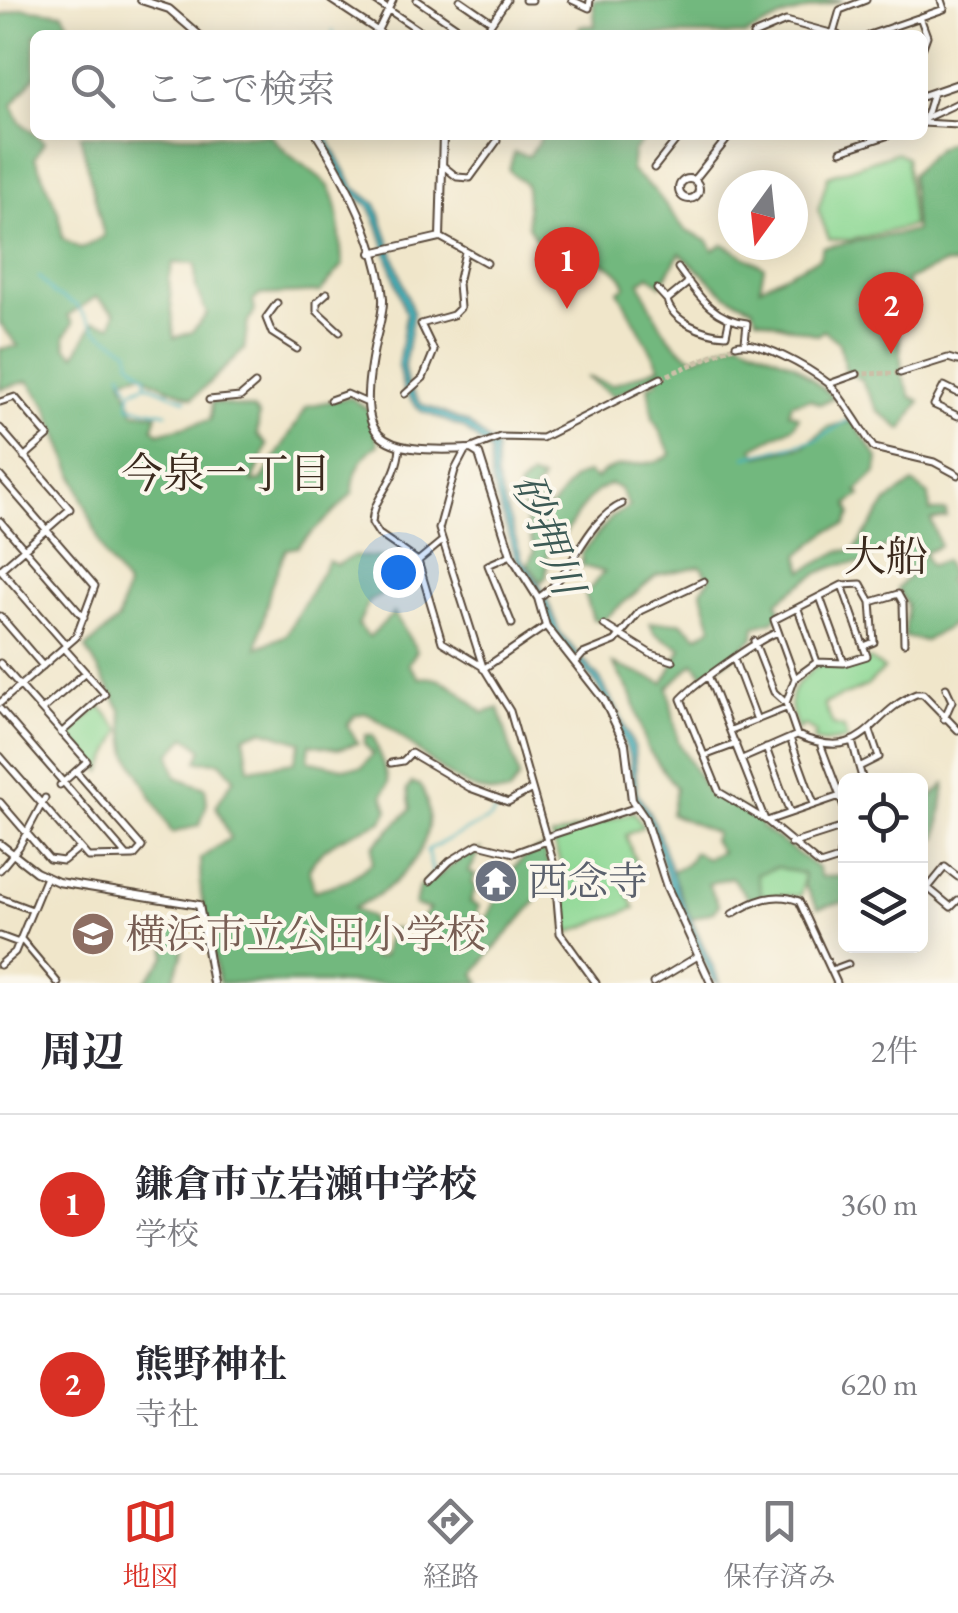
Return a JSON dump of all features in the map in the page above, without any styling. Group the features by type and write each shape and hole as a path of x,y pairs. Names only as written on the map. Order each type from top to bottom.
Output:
{"street":[{"path":"141,0 169,10 193,30"},
{"path":"331,0 376,30"},
{"path":"374,0 418,30"},
{"path":"382,30 393,0"},
{"path":"417,0 461,30"},
{"path":"460,0 492,22"},
{"path":"486,30 507,0"},
{"path":"572,0 590,8 590,0"},
{"path":"836,30 840,10 866,0"},
{"path":"883,30 944,9 941,0"},
{"path":"920,17 924,30"},
{"path":"765,30 786,21 820,30"},
{"path":"928,94 958,84"},
{"path":"928,109 933,93"},
{"path":"928,119 958,103"},
{"path":"928,121 958,125"},
{"path":"320,140 334,161 371,253 383,298 366,402 374,430 400,447 469,449 479,454 512,554 542,596 546,626 578,659 625,744 628,780 637,807 711,983"},
{"path":"442,140 444,235"},
{"path":"654,168 676,140"},
{"path":"694,180 726,140"},
{"path":"841,152 875,140"},
{"path":"440,163 451,174 470,178 497,141"},
{"path":"371,253 444,235"},
{"path":"444,235 486,263"},
{"path":"405,394 422,378 434,351 421,324 453,315 460,308 458,280 465,252"},
{"path":"678,268 705,304 728,321 748,323 745,342"},
{"path":"668,300 689,282"},
{"path":"658,289 672,312 707,334 726,335 728,321"},
{"path":"327,293 316,302 318,316 340,332"},
{"path":"277,303 266,318 272,333 297,349"},
{"path":"736,345 745,342 793,361 830,384 874,448 934,462 958,475"},
{"path":"900,373 948,358 958,361"},
{"path":"830,384 857,374"},
{"path":"596,983 560,934 554,865 510,711 483,668 441,542 441,520 469,449 486,441 538,440 660,378"},
{"path":"208,400 240,397 255,384"},
{"path":"958,392 944,386 934,404 958,416"},
{"path":"330,400 347,394 366,402"},
{"path":"0,402 15,397 48,436 24,456"},
{"path":"1,432 70,509"},
{"path":"400,447 393,482 380,496 372,522 379,534 418,561 442,642 483,668"},
{"path":"0,476 96,586 84,618 65,647 0,706 62,784 127,856"},
{"path":"61,733 105,694 0,570 77,504"},
{"path":"542,596 566,576 569,562 607,512 622,504"},
{"path":"0,521 84,618"},
{"path":"418,561 441,542"},
{"path":"512,554 488,565 512,624"},
{"path":"578,659 619,636 640,611 704,582"},
{"path":"796,678 775,618 842,585 861,584 871,602 874,642 864,646"},
{"path":"731,730 786,706 796,678 816,662 844,664 867,656 842,585"},
{"path":"871,602 898,594 903,603 904,643"},
{"path":"820,597 844,664"},
{"path":"798,609 816,662"},
{"path":"0,616 43,666"},
{"path":"604,624 619,636 673,661"},
{"path":"483,668 546,626"},
{"path":"778,632 754,641 734,662 681,699 719,792 766,821 820,865 838,860"},
{"path":"754,641 774,692 786,706 814,804"},
{"path":"734,662 756,720"},
{"path":"0,663 87,761 62,784"},
{"path":"42,710 85,672"},
{"path":"710,678 766,821"},
{"path":"944,719 952,701 946,688"},
{"path":"742,758 794,737 821,746 852,742 870,731 900,702 916,694 923,694 958,730"},
{"path":"859,767 880,757 870,731"},
{"path":"852,742 861,773"},
{"path":"704,756 736,744"},
{"path":"821,746 838,786"},
{"path":"766,748 790,813"},
{"path":"391,763 403,762 411,752 470,788 508,802 532,789"},
{"path":"0,756 42,800 79,848 95,858 127,856 142,847 76,771"},
{"path":"766,821 838,797"},
{"path":"0,870 26,833 42,800"},
{"path":"0,802 50,859 63,861 79,848"},
{"path":"430,882 450,861 478,844 514,854 637,807"},
{"path":"791,844 838,828"},
{"path":"0,844 46,877 199,905 213,983"},
{"path":"958,876 943,867 928,888 951,906 958,900"},
{"path":"0,964 20,941 46,877"},
{"path":"0,898 32,910"},
{"path":"732,914 757,900 795,898 806,912 837,983"},
{"path":"0,936 20,941 58,983"},
{"path":"653,983 698,956"},
{"path":"832,970 848,964"}],"green space":[{"path":"593,0 843,0 785,16 756,30 579,30 580,26 595,26"},
{"path":"23,8 63,13 72,30 30,30 30,83 12,105 19,121 30,130 30,140 44,142 35,158 58,211 63,239 81,249 104,236 81,140 275,140 330,189 337,209 343,265 320,292 260,295 253,301 255,311 248,321 244,350 193,398 150,380 144,373 122,378 134,412 157,414 153,428 158,433 210,420 212,402 253,409 259,415 257,435 267,445 253,482 261,481 307,406 350,397 370,411 378,445 360,465 353,492 346,500 298,547 286,549 271,586 257,648 286,635 328,561 337,565 353,556 390,558 403,571 404,584 369,601 358,625 369,637 394,613 417,651 408,664 419,678 446,683 483,713 499,708 519,778 509,793 488,792 450,776 365,713 355,715 347,725 358,743 338,749 310,744 308,760 343,768 362,767 373,754 364,744 366,735 373,735 389,782 383,795 388,810 382,821 323,850 309,869 314,891 347,881 372,863 373,846 411,809 407,789 412,783 420,785 427,805 424,842 415,859 388,888 353,908 371,918 374,958 383,956 390,929 397,929 403,940 422,939 422,918 429,909 415,905 419,887 464,857 481,849 469,872 475,875 472,883 476,886 470,902 479,906 476,916 486,919 515,867 543,848 549,869 545,884 529,910 483,961 475,974 481,983 219,983 201,893 200,859 230,838 216,806 234,778 220,762 197,761 202,749 186,737 170,754 176,777 205,788 207,803 200,825 172,833 128,754 121,710 86,648 118,620 127,586 105,556 46,404 28,381 0,389 0,349 18,346 0,323 0,16","holes":["173,263 195,264 196,289 207,314 192,332 174,338 169,280","96,297 115,312 112,325 94,322 75,355 66,347 65,336 73,323 68,316","262,730 301,742 294,762 249,769 244,736"]},
{"path":"540,140 643,140 633,152 631,171 654,190 686,231 708,241 713,250 718,247 718,260 752,260 764,267 760,287 819,258 823,247 915,231 911,175 938,149 958,141 958,265 944,264 907,280 909,300 903,303 886,303 862,294 855,301 858,309 880,315 886,325 899,328 902,375 911,397 920,401 902,430 878,411 861,380 846,371 839,343 824,330 818,335 757,318 753,308 726,295 680,253 661,285 649,275 640,282 667,335 694,358 739,340 794,364 834,398 820,404 810,399 792,403 789,412 799,417 794,426 753,448 758,456 804,446 828,427 852,421 878,458 876,473 857,491 861,495 848,504 851,514 846,525 830,530 799,555 803,571 840,551 854,550 888,501 913,483 929,495 930,511 946,511 947,517 931,520 940,546 924,553 930,566 945,560 951,575 947,580 958,598 958,627 955,623 925,641 905,637 907,605 897,588 913,572 888,546 872,555 867,565 842,565 808,579 777,602 781,612 773,621 755,626 754,637 732,658 703,675 694,663 668,687 678,741 709,795 721,797 760,819 761,827 818,868 821,877 838,876 838,904 818,908 805,886 804,874 777,867 757,874 762,895 750,900 731,877 708,884 719,905 713,912 691,919 671,871 686,865 694,852 707,858 721,852 713,840 716,833 671,814 676,788 647,748 632,696 613,664 664,683 681,648 654,633 650,623 680,622 698,636 712,627 701,590 710,579 701,566 657,575 602,621 593,619 585,594 604,572 582,566 582,553 612,517 629,507 620,489 611,484 591,497 548,551 546,577 541,582 528,564 534,552 518,488 531,477 542,480 532,495 550,509 574,478 587,473 596,479 612,468 654,462 671,454 653,418 648,386 658,382 657,377 613,396 586,377 612,385 660,367 618,291 626,286 621,276 603,262 540,246 528,226 526,185 509,170 514,152 529,156"},
{"path":"897,152 906,157 912,226 851,240 829,239 818,210 828,176"},
{"path":"870,659 884,669 867,686 824,704 833,725 844,728 847,740 822,743 813,740 816,733 804,725 798,730 791,699 802,680 819,664 847,668"},
{"path":"100,706 121,730 102,772 68,734"},
{"path":"945,784 938,837 928,845 928,800"},
{"path":"634,812 643,827 626,835 636,863 618,874 635,908 568,933 563,873 552,837"},
{"path":"777,867 804,874 801,896 762,895 756,874"},
{"path":"183,925 182,957 171,983 144,983 165,957 168,929"}],"water":[{"name":"砂押川","path":"323,140 329,140 354,187 376,204 380,214 413,313 404,368 407,384 421,404 468,423 496,448 496,478 522,559 544,592 560,633 600,679 618,711 634,747 637,792 655,823 679,893 720,983 712,979 669,884 650,825 632,793 630,758 613,713 594,681 553,632 540,595 517,561 491,480 490,451 464,428 421,411 404,391 398,366 406,314 378,225 369,206 350,191"}],"waterway":[{"path":"39,277 54,294 76,305 97,331 129,350 130,361 146,376 146,384 186,400"},
{"path":"121,372 129,388"},
{"path":"145,385 131,391 129,406 167,413"},
{"path":"746,457 818,439 848,420"},
{"path":"427,880 433,874 427,850 491,818 497,808"}],"tunnel":[{"path":"661,378 736,345"},
{"path":"857,374 900,373"}],"place":[{"name":"鎌倉市立岩瀬中学校","path":"567,309"},
{"name":"熊野神社","path":"891,354"},
{"name":"西念寺","path":"496,881"},
{"name":"横浜市立公田小学校","path":"93,934"}],"district":[{"name":"今泉一丁目","path":"226,473"},
{"name":"大船","path":"886,556"}]}
